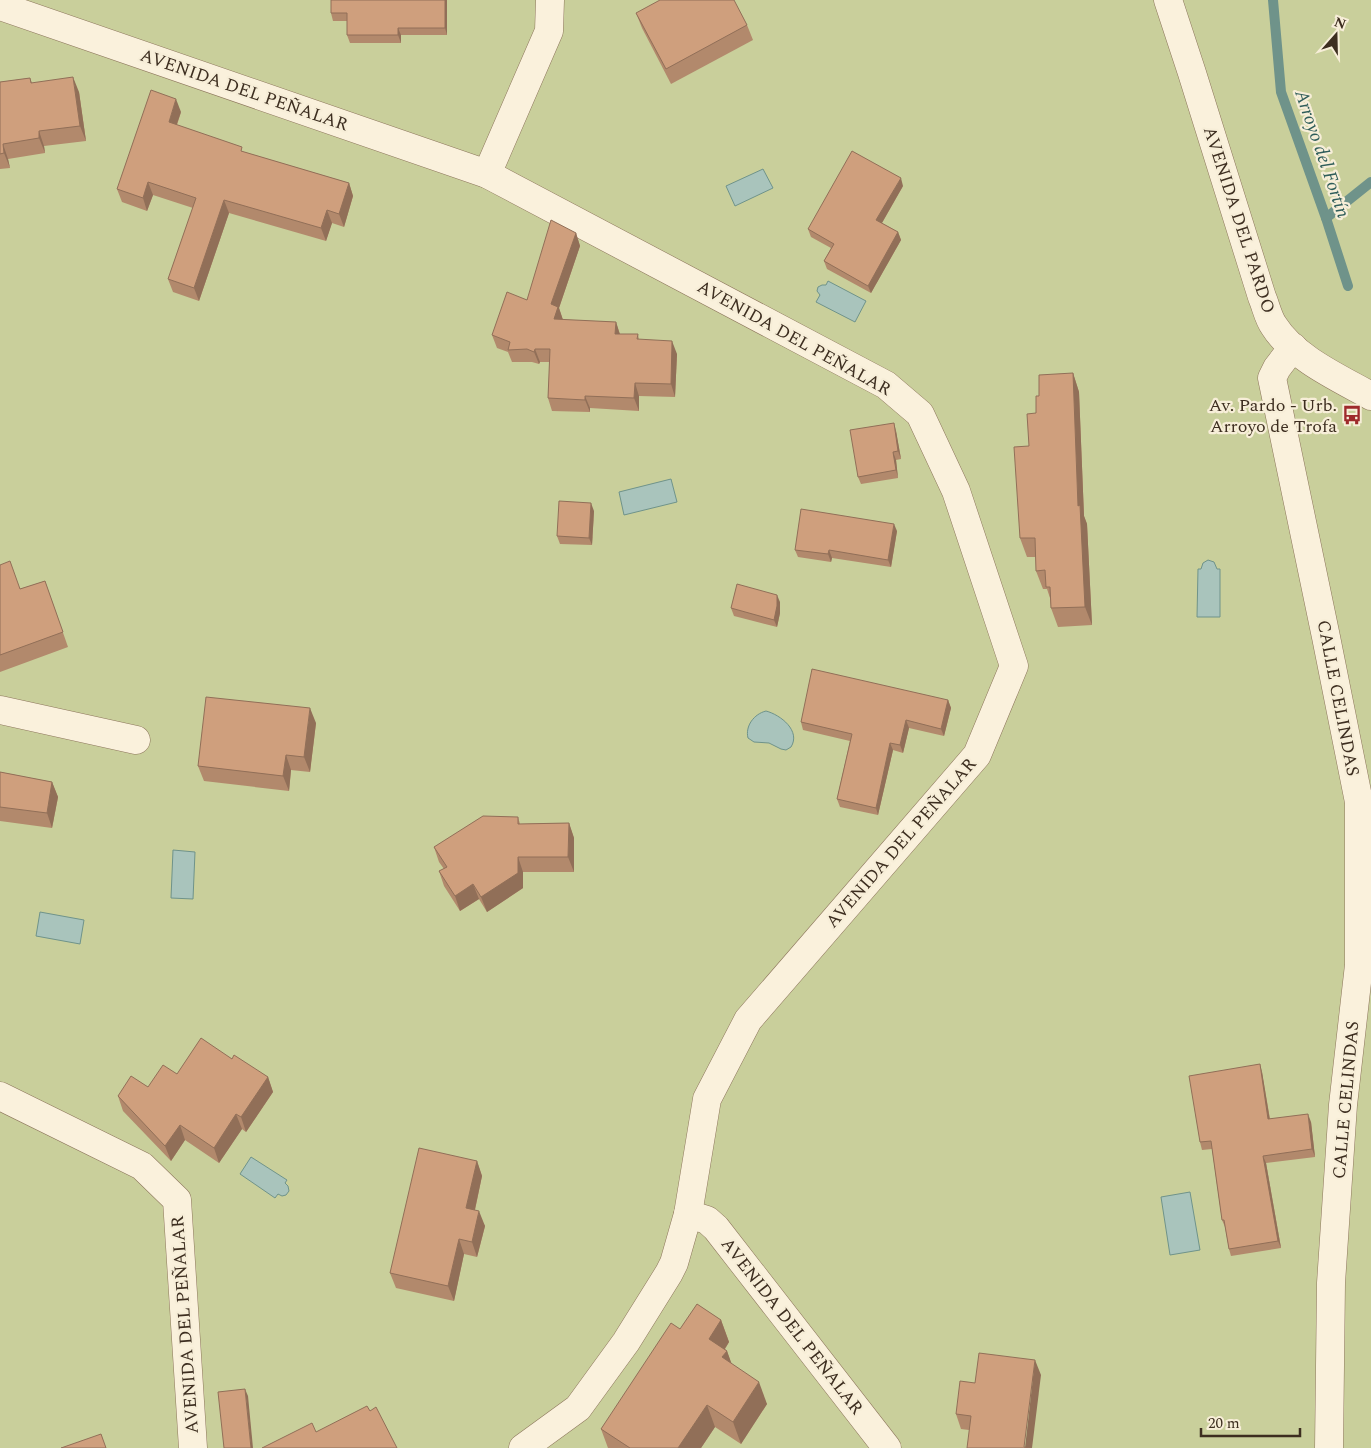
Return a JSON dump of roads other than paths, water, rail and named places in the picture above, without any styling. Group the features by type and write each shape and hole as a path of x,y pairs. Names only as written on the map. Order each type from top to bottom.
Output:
{"street":[{"path":"487,174 549,31 550,0"},
{"name":"AVENIDA DEL PARDO","path":"1168,0 1262,297 1274,326 1292,347 1327,372 1371,396"},
{"name":"AVENIDA DEL PEÑALAR","path":"0,6 487,174 886,386 920,414 956,491 1014,666 977,755 748,1020 708,1099 688,1214 672,1268 662,1287 620,1350 578,1408 523,1448"},
{"name":"CALLE CELINDAS","path":"1292,347 1272,378 1359,802 1365,975 1343,1105 1331,1283 1329,1448"},
{"path":"0,710 136,740"},
{"name":"AVENIDA DEL PEÑALAR","path":"0,1096 142,1166 177,1200 193,1448"},
{"name":"AVENIDA DEL PEÑALAR","path":"688,1214 707,1220 716,1228 887,1448"}],"water":[{"path":"763,169 773,188 735,206 726,186"},
{"path":"828,281 866,301 855,322 816,302 820,295 817,291 818,287 826,285"},
{"path":"671,479 677,502 624,515 619,492"},
{"path":"1208,560 1214,562 1217,569 1220,569 1220,617 1197,617 1198,569 1201,569 1203,563"},
{"path":"766,711 778,716 788,724 793,735 793,741 791,747 786,750 769,743 754,742 748,738 747,734 751,721"},
{"path":"173,850 195,852 193,899 171,898"},
{"path":"40,912 84,920 80,944 36,936"},
{"path":"251,1157 287,1180 285,1183 289,1191 286,1195 278,1194 275,1198 240,1174"},
{"path":"1190,1192 1200,1250 1170,1255 1161,1197"}],"waterway":[{"name":"Arroyo del Fortín","path":"1273,0 1281,92 1348,286"},
{"path":"1326,218 1371,182"}],"place":[{"name":"Av. Pardo - Urb. Arroyo de Trofa","path":"1352,415"}]}
